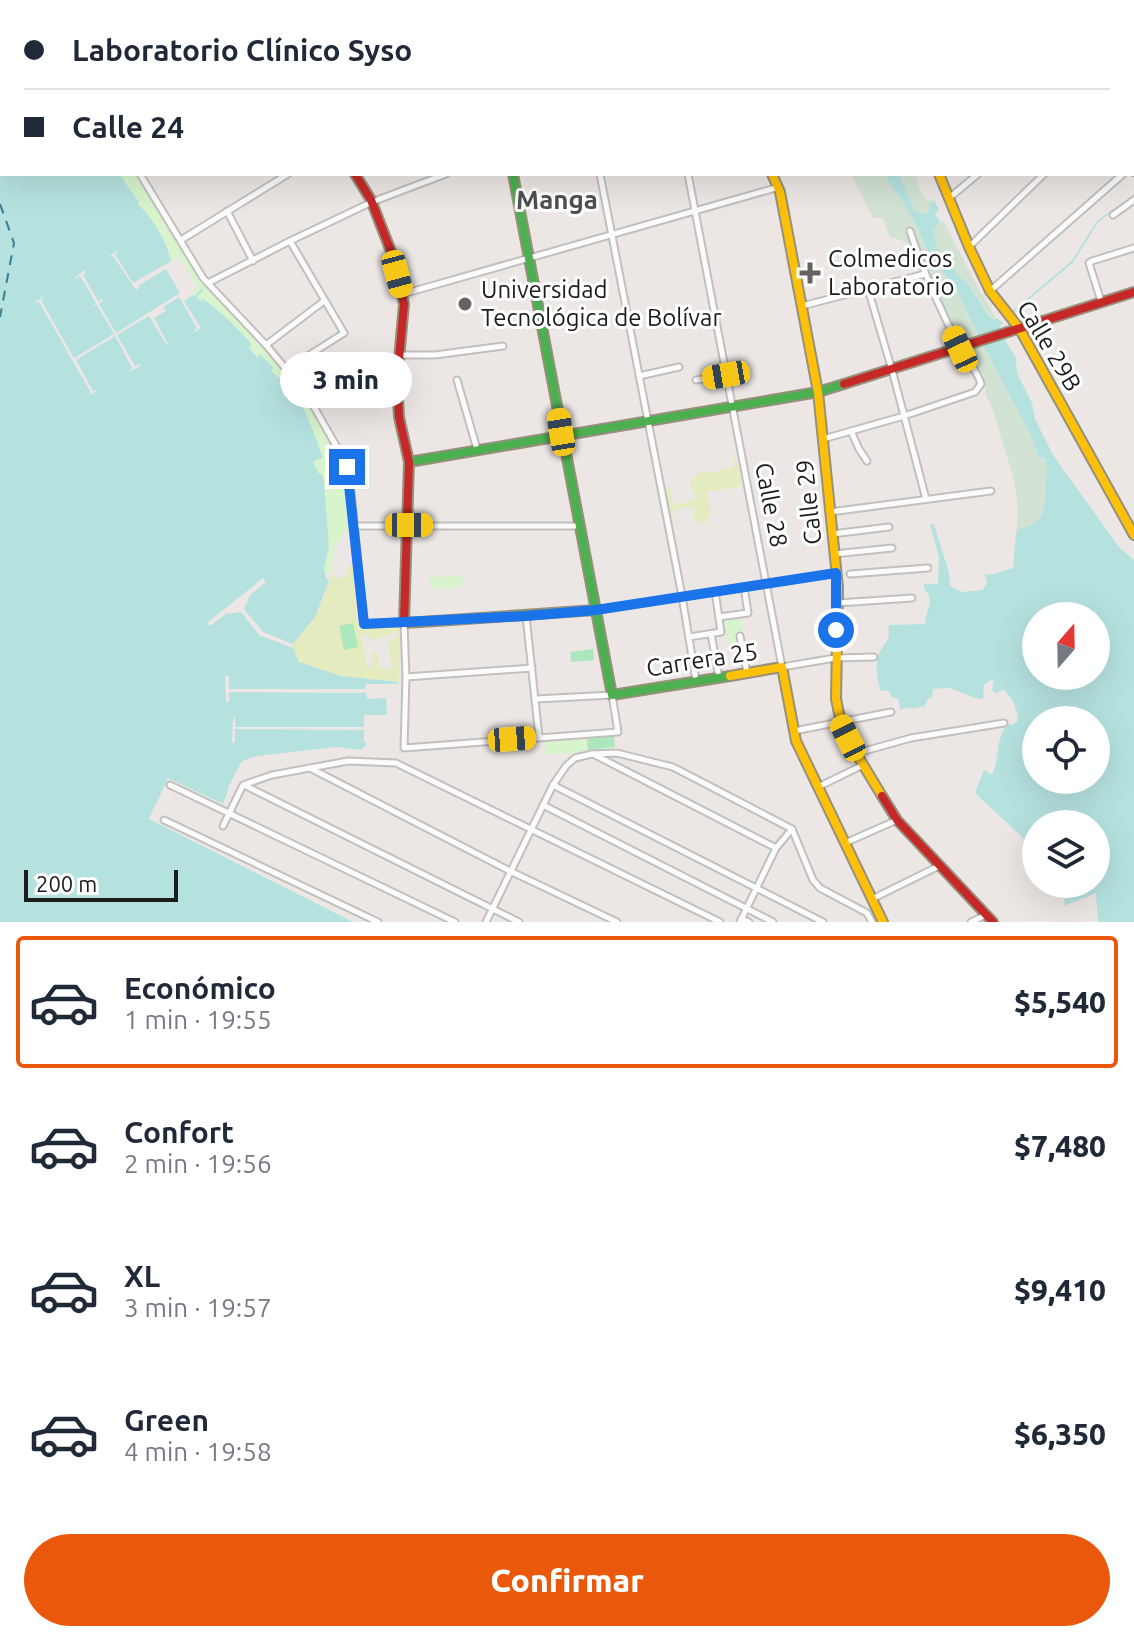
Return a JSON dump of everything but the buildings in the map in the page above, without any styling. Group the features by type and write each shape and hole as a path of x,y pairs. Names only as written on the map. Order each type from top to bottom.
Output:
{"main road":[{"path":"356,176 372,202 403,294 397,381 399,417 409,462 404,623 596,610"},
{"path":"513,176 612,695"},
{"name":"Calle 29","path":"773,176 779,187 818,392 838,574 835,658 836,699 841,723 897,820 990,918"},
{"name":"Calle 29B","path":"940,176 990,291 1134,535"},
{"path":"409,462 818,392 1134,292"},
{"name":"Carrera 25","path":"612,695 782,667"},
{"name":"Calle 28","path":"782,667 796,741 883,922"}],"street":[{"path":"141,176 208,283 306,393 347,467 364,624 404,623 404,748 618,732 612,695"},
{"path":"181,240 285,176"},
{"path":"208,283 372,202 441,176"},
{"path":"600,176 696,681"},
{"name":"Calle 28","path":"688,176 782,667"},
{"path":"948,199 976,176"},
{"path":"969,247 1042,176"},
{"path":"990,291 1121,176"},
{"path":"403,294 779,187"},
{"path":"1113,215 1134,200"},
{"path":"227,211 253,261"},
{"path":"822,440 978,390 981,384 925,274 910,231"},
{"path":"287,369 344,333 290,241"},
{"path":"1101,301 1089,263 1134,248"},
{"path":"802,306 925,274"},
{"path":"868,289 926,499"},
{"path":"266,345 324,301"},
{"path":"400,355 435,355 503,346"},
{"path":"639,376 679,367"},
{"path":"696,380 726,375"},
{"path":"457,380 477,450"},
{"path":"851,431 867,461"},
{"path":"830,512 991,491"},
{"path":"354,526 580,526"},
{"path":"832,534 889,527"},
{"path":"834,554 892,548"},
{"path":"850,574 928,568"},
{"path":"596,610 838,574"},
{"path":"719,617 748,613 744,587"},
{"path":"689,637 721,632 715,591"},
{"path":"837,603 912,598"},
{"path":"526,616 539,737"},
{"path":"711,634 719,677"},
{"path":"740,636 747,673"},
{"name":"Carrera 25","path":"782,667 835,658 874,657"},
{"path":"406,677 532,668"},
{"name":"Carrera 25","path":"536,699 612,695"},
{"path":"794,731 891,712"},
{"path":"856,753 911,738 1004,723"},
{"path":"486,922 553,785 566,766 575,758 617,753 673,767 792,829 813,880 820,888 867,913 872,922"},
{"path":"592,754 776,848"},
{"path":"223,826 243,785 272,775 348,761 396,763 720,922"},
{"path":"818,787 863,765"},
{"path":"309,768 617,922"},
{"path":"170,785 455,922"},
{"path":"243,785 519,922"},
{"path":"553,785 823,922"},
{"path":"543,805 773,922"},
{"path":"164,820 378,922"},
{"path":"845,843 897,820"},
{"path":"749,922 740,920 776,848 792,829"},
{"path":"871,899 940,865"},
{"path":"971,922 990,918"}],"green space":[{"path":"120,176 135,176 201,281 283,368 314,408 336,451 349,493 349,527 335,548 331,573 324,574 329,547 322,474 318,474 313,462 323,457 298,399 271,371 274,368 249,348 237,327 193,295 197,287 180,257 171,261 159,230"},
{"path":"852,176 885,176 914,220 931,258 956,288 1031,436 1038,456 1048,467 1042,513 1035,524 1016,534 1015,486 985,394 984,382 958,338 920,254 910,245 890,237 883,218 873,218"},
{"path":"900,176 916,176 927,201 934,200 926,214 913,210"},
{"path":"940,222 944,222 995,320 940,251 933,232"},
{"path":"735,456 742,486 707,492 711,514 705,523 693,519 695,510 691,506 674,510 669,520 664,492 670,487 674,505 698,499 690,486 693,476 733,468"},
{"path":"352,559 357,623 372,626 399,624 399,682 341,676 298,662 293,644 315,617 332,576 344,579","holes":["398,632 395,640 388,640 392,670 379,667 378,654 373,651 373,664 369,669 362,634 369,635 370,640"]},
{"path":"462,576 463,587 431,589 429,577"},
{"path":"740,615 743,632 738,634 739,642 728,644 723,618"},
{"path":"353,623 358,647 344,650 339,626"},
{"path":"593,649 594,660 571,662 570,652"},
{"path":"614,736 615,747 588,750 587,739"},
{"path":"585,738 586,751 547,755 545,742"}],"water":[{"path":"0,176 120,176 159,231 171,261 133,283 115,254 118,250 108,257 113,256 136,290 166,269 180,293 116,333 99,304 102,299 98,301 83,275 84,270 75,278 80,276 96,303 92,306 97,305 114,334 74,358 41,300 44,296 35,302 39,302 91,393 87,396 98,391 93,391 76,360 115,336 132,368 129,372 140,366 135,366 117,335 149,316 168,344 154,318 166,311 163,307 179,297 197,328 195,332 201,328 184,301 193,295 201,301 203,299 228,320 251,344 249,348 257,357 260,354 274,368 271,371 288,384 306,414 323,457 313,462 324,482 329,547 324,568 329,581 315,617 293,644 263,632 244,609 250,595 266,582 263,578 207,623 210,626 226,614 241,612 259,635 293,648 299,662 341,676 399,682 366,684 365,689 229,689 229,676 225,676 226,702 229,702 229,692 366,693 367,699 386,698 387,715 364,715 364,727 235,727 233,717 232,743 235,742 235,729 364,730 367,744 361,750 337,747 257,756 242,761 223,804 168,778 149,819 353,922 0,922"},
{"path":"885,176 900,176 913,210 926,214 934,200 939,209 935,214 940,222 933,232 940,251 969,285 989,316 1003,322 998,329 1016,358 1017,373 1053,455 1119,547 1134,560 1134,922 1098,922 1096,898 1110,898 1110,810 1022,810 1022,837 975,793 984,770 992,775 1000,738 1007,724 1018,721 1014,704 1004,690 995,693 992,689 994,681 991,680 984,685 983,699 950,688 933,689 932,697 924,707 900,709 898,699 892,697 889,691 881,691 877,661 888,639 888,625 925,624 930,601 924,584 938,584 939,557 930,524 934,524 950,586 961,592 982,590 987,583 984,575 1013,568 1016,534 1019,529 1037,521 1043,511 1047,472 1045,460 1038,456 1031,436 956,288 931,258 914,220"},
{"path":"1065,898 1084,898 1064,906"}],"waterway":[{"path":"1014,311 1072,262 1098,221 1134,196"},
{"path":"195,297 202,290"}],"ferry route":[{"path":"0,204 14,243 0,317"}],"traffic: fast":[{"path":"513,176 612,695 730,676"},
{"path":"409,462 818,392 844,384"},
{"path":"436,621 596,610"}],"traffic: slow":[{"path":"773,176 780,192 818,392 838,587 836,699 841,723 882,796"},
{"path":"940,176 990,291 1019,328 1134,535"},
{"path":"730,676 782,667 796,741 883,922"}],"traffic: jam":[{"path":"356,176 371,200 392,254 404,304 397,381 399,417 409,462 404,623 436,621"},
{"path":"844,384 1134,292"},
{"path":"882,796 897,820 993,922"}],"place":[{"name":"Colmedicos Laboratorio","path":"810,273"},
{"name":"Universidad Tecnológica de Bolívar","path":"465,304"}],"district":[{"name":"Manga","path":"557,200"}],"route":[{"path":"347,467 364,624 596,610 836,573 836,630"}]}
